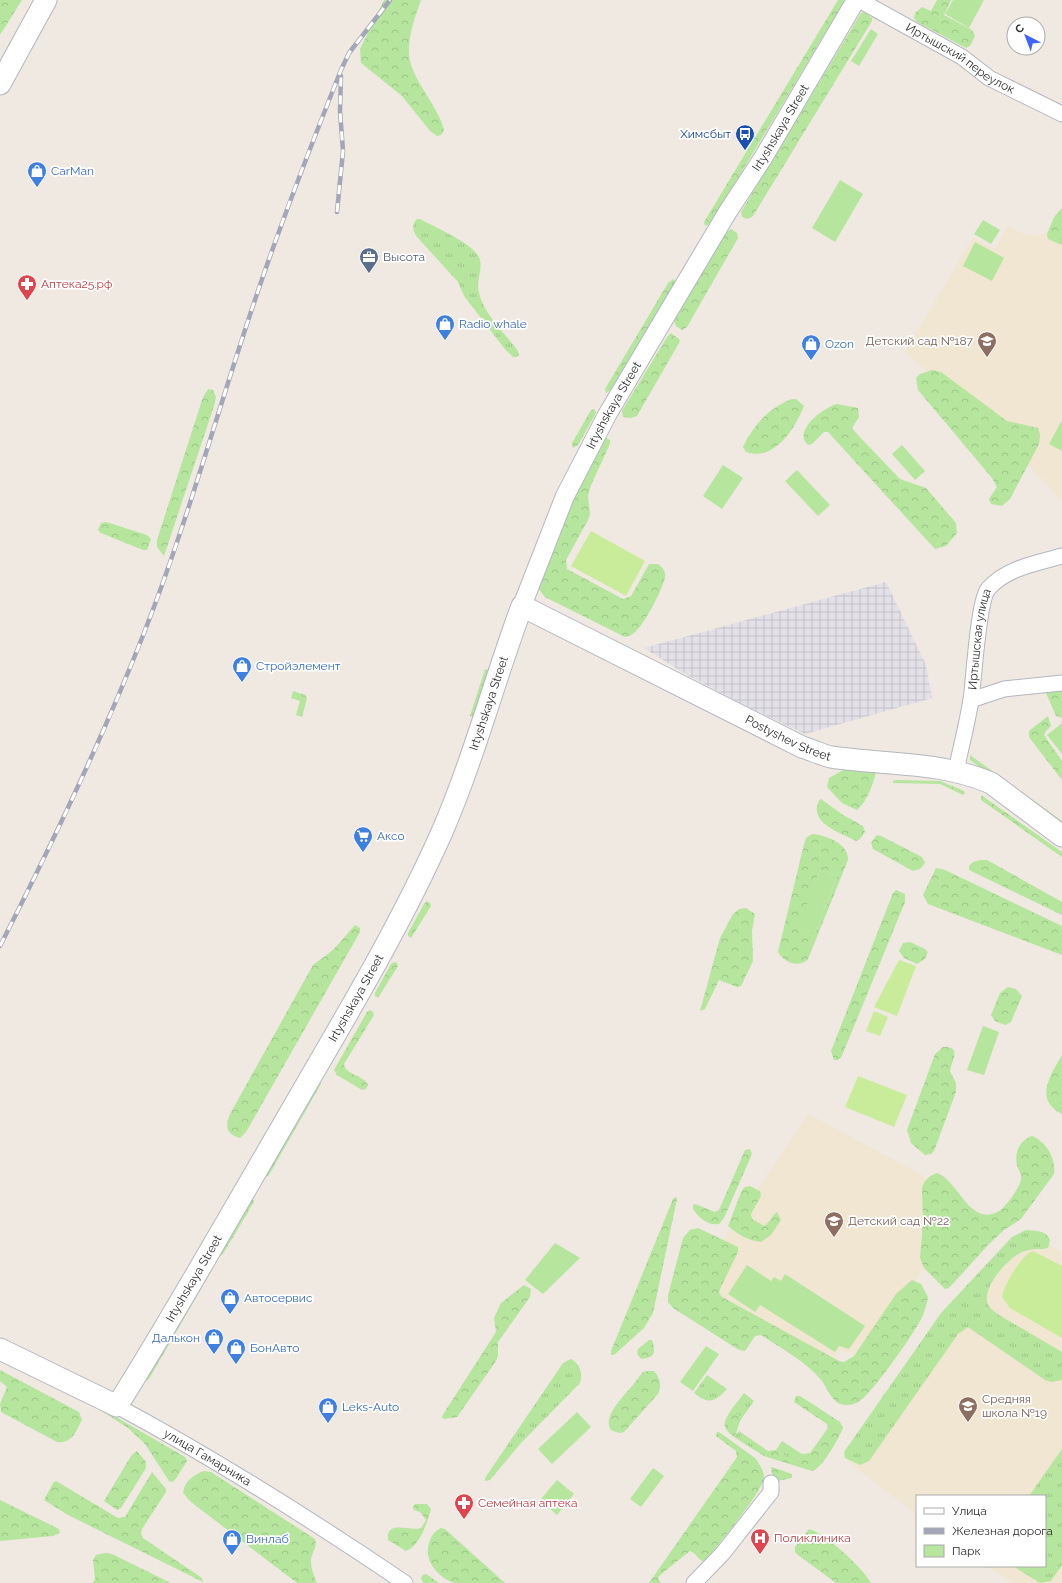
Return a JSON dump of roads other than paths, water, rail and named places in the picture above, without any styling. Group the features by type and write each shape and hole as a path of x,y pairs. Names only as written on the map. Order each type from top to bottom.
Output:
{"main road":[{"path":"0,84 46,0"},
{"name":"Postyshev Street","path":"522,606 802,747 830,756 956,771 991,783 1062,836"},
{"name":"Irtyshskaya Street","path":"118,1406 207,1257 359,994 415,886 441,833 464,776 522,606"},
{"name":"улица Гамарника","path":"0,1349 118,1406"}],"street":[{"name":"Иртышский переулок","path":"857,0 962,57 989,78 1062,114"},
{"name":"Irtyshskaya Street","path":"522,606 565,496 606,415 727,213 763,158 857,0"},
{"name":"Иртышская улица","path":"956,771 971,700 984,597 994,584 1016,570 1062,556"},
{"path":"971,700 1004,689 1062,683"},
{"name":"улица Гамарника","path":"118,1406 179,1440 296,1510 405,1583"},
{"path":"694,1583 731,1544 771,1492 771,1483"}],"railway":[{"path":"0,946 76,791 111,713 144,633 175,548 268,263 298,180 341,70 349,53 390,0"},
{"path":"337,212 343,151 340,111 341,76"}],"place":[{"name":"Химсбыт","path":"745,151"},
{"name":"CarMan","path":"37,188"},
{"name":"Высота","path":"369,274"},
{"name":"Аптека25.рф","path":"27,301"},
{"name":"Radio whale","path":"445,341"},
{"name":"Детский сад №187","path":"987,358"},
{"name":"Ozon","path":"811,361"},
{"name":"Стройэлемент","path":"242,683"},
{"name":"Аксо","path":"363,853"},
{"name":"Детский сад №22","path":"834,1238"},
{"name":"Автосервис","path":"230,1315"},
{"name":"Далькон","path":"214,1355"},
{"name":"БонАвто","path":"236,1365"},
{"name":"Средняя школа №19","path":"968,1423"},
{"name":"Leks-Auto","path":"328,1424"},
{"name":"Семейная аптека","path":"464,1520"},
{"name":"Поликлиника","path":"760,1555"},
{"name":"Винлаб","path":"232,1556"}]}
